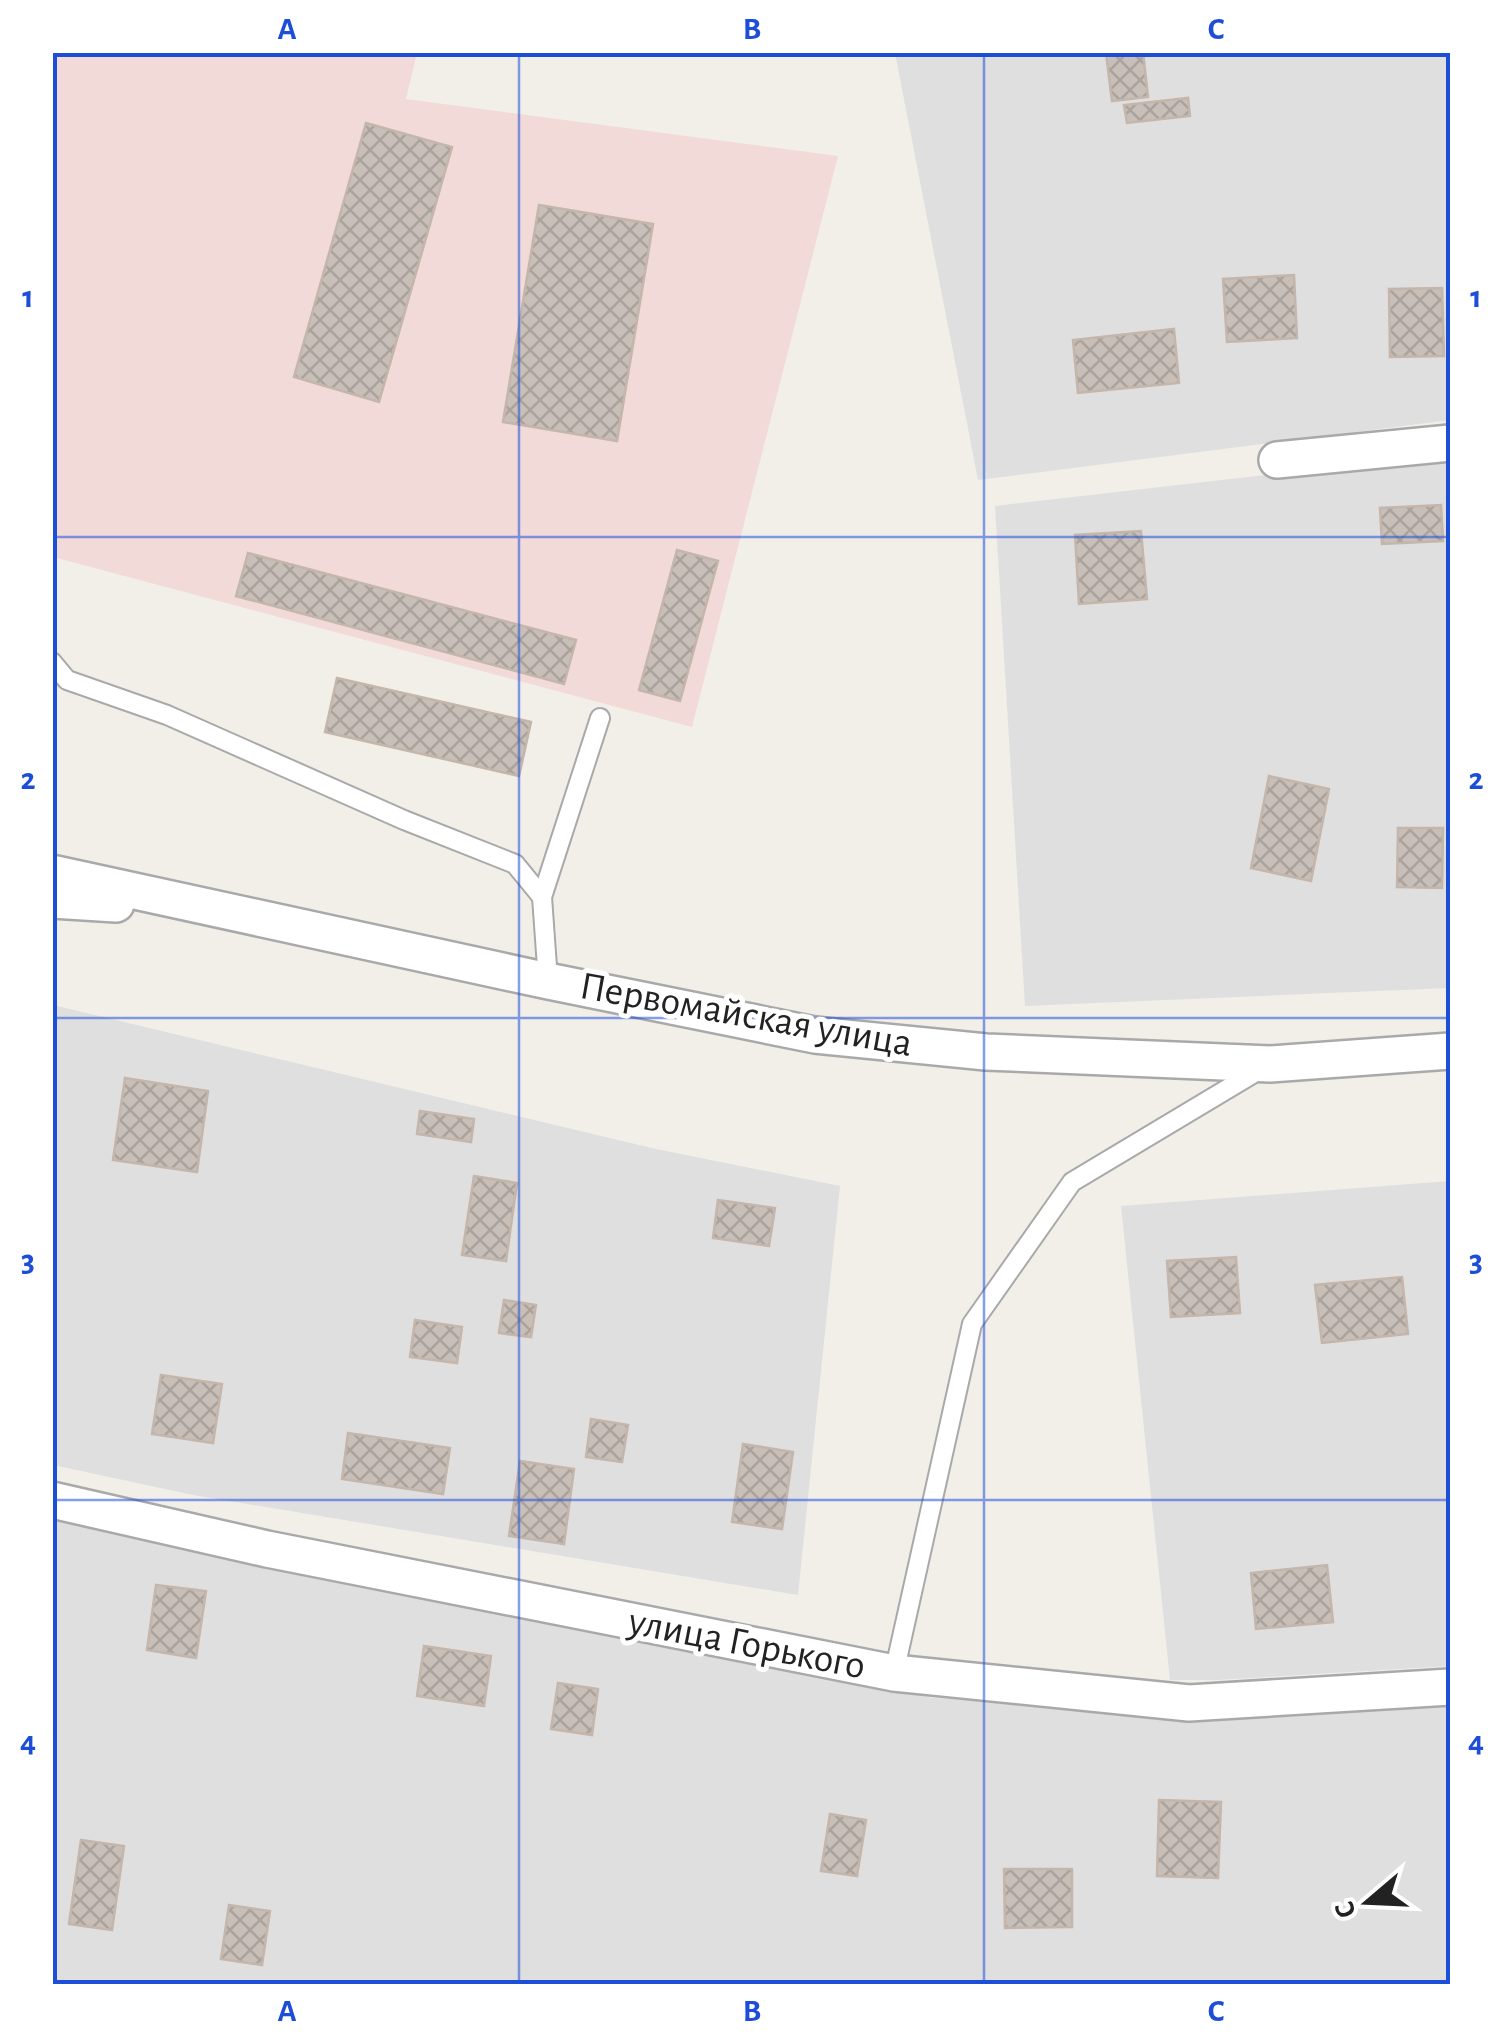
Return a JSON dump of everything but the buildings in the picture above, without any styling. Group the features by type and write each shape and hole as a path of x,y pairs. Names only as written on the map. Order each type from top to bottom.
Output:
{"street":[{"path":"1278,460 1450,443"},
{"name":"Первомайская улица","path":"52,872 815,1035 986,1052 1270,1064 1450,1050"},
{"path":"52,900 230,910"},
{"name":"улица Горького","path":"52,1500 268,1550 894,1673 1189,1704 1450,1687"}],"lane":[{"path":"52,662 60,680 167,715 404,820 515,864 542,896"},
{"path":"548,981 542,896 600,718"},
{"path":"894,1673 972,1324 1072,1182 1270,1064"}],"shaded area":[{"path":"52,53 417,53 406,99 838,156 692,727 53,557"},
{"path":"895,53 1450,53 1450,420 978,480"},
{"path":"1450,454 1450,988 1025,1006 995,506"},
{"path":"53,1005 656,1149 840,1186 798,1595 193,1495 53,1465"},
{"path":"1450,1181 1450,1666 1170,1680 1121,1206"},
{"path":"52,1519 933,1698 1233,1716 1450,1703 1450,1984 53,1984"}]}
